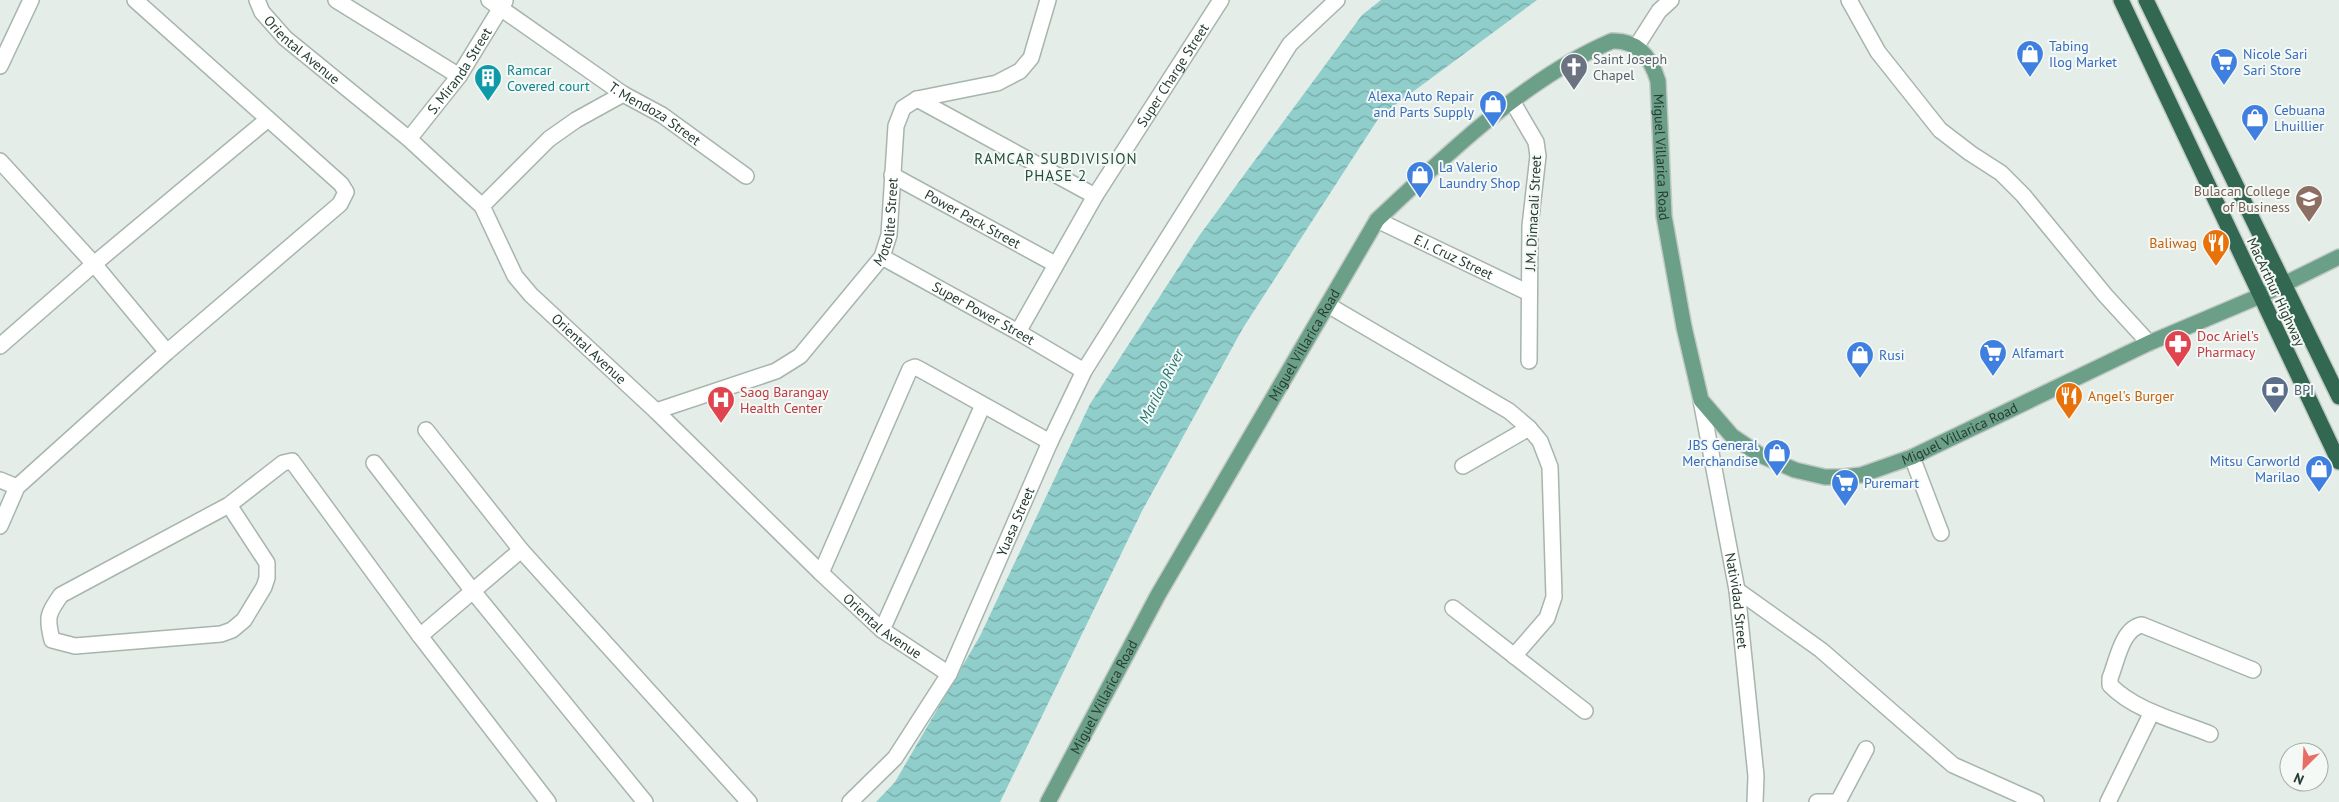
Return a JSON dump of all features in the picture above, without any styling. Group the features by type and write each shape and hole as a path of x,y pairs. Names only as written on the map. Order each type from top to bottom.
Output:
{"highway":[{"name":"MacArthur Highway","path":"2121,0 2339,462"},
{"name":"MacArthur Highway","path":"2146,0 2339,397"}],"main road":[{"name":"Miguel Villarica Road","path":"1048,802 1158,596 1377,220 1428,172 1512,101 1581,54 1612,41 1636,47 1652,63 1658,81 1664,216 1684,327 1700,400 1732,436 1760,455 1794,470 1825,477 1843,477 1861,475 1912,458 2149,343 2260,296 2339,257"}],"street":[{"path":"0,526 17,487 168,352 344,199 346,192 341,184 135,0"},
{"name":"Oriental Avenue","path":"257,0 262,12 285,38 409,139 482,206 515,276 532,295 656,411 821,574 882,630 949,674"},
{"path":"336,0 459,76"},
{"path":"917,99 997,83 1020,71 1031,58 1048,0"},
{"name":"Super Charge Street","path":"1018,332 1095,196 1220,0"},
{"name":"Yuasa Street","path":"850,802 895,758 949,674 1050,442 1084,371 1290,44 1337,0"},
{"path":"1636,47 1659,11 1671,0"},
{"path":"1849,0 1878,52 1940,130 1970,153 2001,173 2023,195 2105,295 2149,343"},
{"path":"0,66 27,1"},
{"name":"S. Miranda Street","path":"409,139 459,76 498,3"},
{"name":"T. Mendoza Street","path":"498,3 623,94 662,114 746,176"},
{"path":"482,206 549,139 576,120 623,94"},
{"path":"917,99 1095,196"},
{"name":"Motolite Street","path":"656,411 776,370 800,356 882,257 889,235 896,126 903,108 917,99"},
{"name":"J.M. Dimacali Street","path":"1512,101 1536,142 1538,156 1530,226 1529,361"},
{"path":"0,346 94,264 268,119"},
{"path":"0,161 94,264 168,352"},
{"name":"Power Pack Street","path":"892,175 1056,264"},
{"name":"E.I. Cruz Street","path":"1377,220 1529,293"},
{"name":"Super Power Street","path":"882,257 1018,332 1084,371"},
{"path":"1328,305 1509,411 1529,428 1540,441 1550,467 1554,597 1547,618 1514,656"},
{"path":"821,574 910,369 915,367 1050,442"},
{"name":"Natividad Street","path":"1700,400 1737,590 1756,776 1755,802"},
{"path":"882,630 983,405"},
{"path":"1463,466 1529,428"},
{"path":"426,430 520,550 749,802"},
{"path":"1912,458 1941,533"},
{"path":"229,505 267,563 264,587 244,620 232,630 221,634 75,646 52,640 49,630 49,612 62,595 229,505 283,463 292,461 420,636 548,802"},
{"path":"374,463 472,590 645,802"},
{"path":"0,480 17,487"},
{"path":"420,636 520,550"},
{"path":"1737,590 1820,650 1953,765 2036,802"},
{"path":"1453,608 1585,712"},
{"path":"2210,734 2152,712 2124,696 2110,685 2110,678 2128,632 2135,627 2142,626 2253,670"},
{"path":"2108,802 2152,712"},
{"path":"1817,802 1838,802 1866,749"}],"water":[{"name":"Marilao River","path":"1381,0 1537,0 1380,116 1243,328 1142,511 1000,802 876,802 895,782 980,636 1090,404 1199,236 1362,15"}],"place":[{"name":"Tabing Ilog Market","path":"2030,78"},
{"name":"Nicole Sari Sari Store","path":"2224,86"},
{"name":"Saint Joseph Chapel","path":"1574,91"},
{"name":"Ramcar Covered court","path":"488,102"},
{"name":"Alexa Auto Repair and Parts Supply","path":"1493,128"},
{"name":"Cebuana Lhuillier","path":"2255,142"},
{"name":"La Valerio Laundry Shop","path":"1420,199"},
{"name":"Bulacan College of Business","path":"2309,223"},
{"name":"Baliwag","path":"2216,267"},
{"name":"Doc Ariel's Pharmacy","path":"2178,368"},
{"name":"Alfamart","path":"1993,377"},
{"name":"Rusi","path":"1860,379"},
{"name":"BPI","path":"2275,414"},
{"name":"Angel's Burger","path":"2069,420"},
{"name":"Saog Barangay Health Center","path":"721,424"},
{"name":"JBS General Merchandise","path":"1777,477"},
{"name":"Mitsu Carworld Marilao","path":"2319,493"},
{"name":"Puremart","path":"1845,507"}],"district":[{"name":"RAMCAR SUBDIVISION PHASE 2","path":"1056,166"}]}
